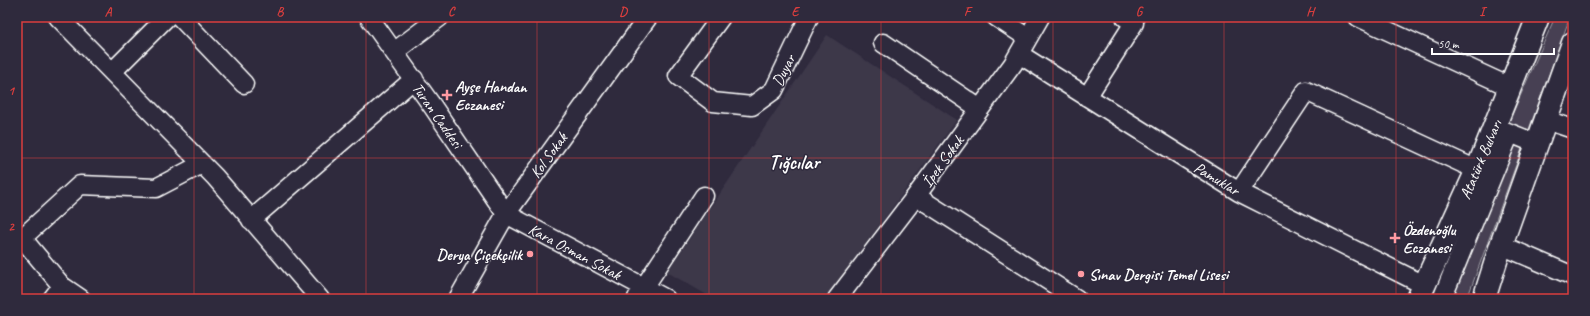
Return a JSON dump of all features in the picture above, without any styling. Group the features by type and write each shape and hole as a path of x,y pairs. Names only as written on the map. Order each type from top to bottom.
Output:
{"main road":[{"name":"Atatürk Bulvarı","path":"1421,292 1477,170 1502,130 1510,87 1538,17"},
{"path":"1484,299 1501,245 1573,43"}],"street":[{"path":"58,17 202,164 320,299"},
{"path":"112,72 167,17"},
{"path":"180,17 244,84"},
{"name":"Turan Caddesi","path":"369,17 414,79 506,214"},
{"path":"394,52 440,17"},
{"name":"Kol Sokak","path":"458,299 506,214 648,17"},
{"name":"Duyar","path":"720,17 678,76 713,102 752,106 774,90 809,17"},
{"path":"996,17 1028,38"},
{"name":"İpek Sokak","path":"837,299 980,109 1019,54 1040,17"},
{"path":"1087,98 1134,23 1125,17"},
{"path":"1358,17 1510,87"},
{"path":"882,43 980,109"},
{"name":"Pamuklar","path":"1019,54 1239,192 1421,292"},
{"path":"251,220 414,79"},
{"path":"1239,192 1275,141 1306,91 1477,170"},
{"path":"1546,120 1573,128"},
{"path":"1442,299 1502,130 1537,144"},
{"path":"81,299 57,292 20,237 80,185 156,188 202,164"},
{"path":"640,294 704,196"},
{"path":"916,196 1077,299"},
{"name":"Kara Osman Sokak","path":"506,214 640,294 666,299"},
{"path":"1501,245 1573,276"}],"shaded area":[{"path":"1555,17 1570,17 1467,299 1431,299"},
{"path":"827,35 957,120 825,299 714,299 667,272"}],"place":[{"name":"Ayşe Handan Eczanesi","path":"447,95"},
{"name":"Özdenoğlu Eczanesi","path":"1395,238"},
{"name":"Derya Çiçekçilik","path":"530,254"},
{"name":"Sınav Dergisi Temel Lisesi","path":"1081,274"}],"district":[{"name":"Tığcılar","path":"794,162"}]}
